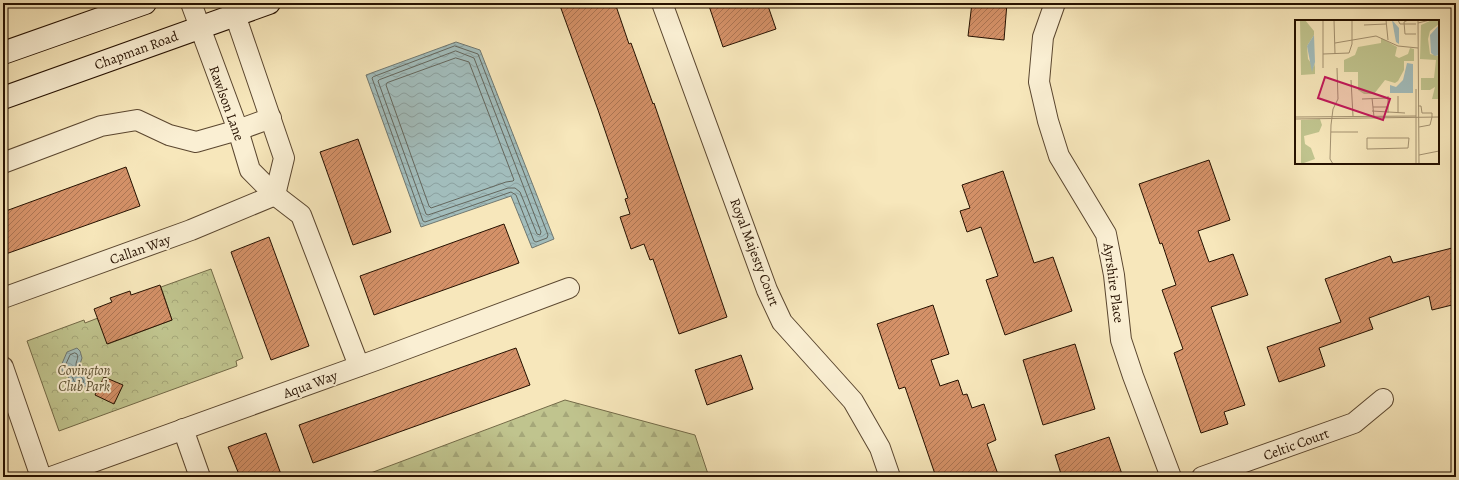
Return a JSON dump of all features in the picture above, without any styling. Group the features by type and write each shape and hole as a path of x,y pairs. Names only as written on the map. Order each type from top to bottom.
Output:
{"street":[{"path":"3,53 145,3"},
{"name":"Rawlson Lane","path":"191,3 238,130 250,170 275,194 301,214 358,366"},
{"name":"Chapman Road","path":"3,98 200,27 233,9 269,3"},
{"name":"Royal Majesty Court","path":"662,3 767,290 782,322 853,401 880,448 890,477"},
{"name":"Ayrshire Place","path":"1054,3 1043,37 1040,82 1048,121 1059,156 1106,234 1114,275 1121,340 1171,477"},
{"path":"233,9 284,158 275,194"},
{"path":"3,163 101,126 137,120 169,135 196,142 238,130 271,118"},
{"name":"Callan Way","path":"3,298 191,230 275,194"},
{"name":"Aqua Way","path":"51,477 569,288"},
{"path":"3,367 7,390 41,477"},
{"name":"Celtic Court","path":"1202,477 1354,423 1383,399"},
{"path":"183,430 200,477"}],"green space":[{"name":"Covington Club Park","path":"211,269 243,358 236,361 237,366 59,431 27,341 84,320 85,323 98,318 108,344 172,320 161,287"},
{"path":"565,400 695,435 709,477 360,477"}],"water":[{"path":"456,42 480,50 554,239 532,248 511,196 421,227 366,75"},
{"path":"77,348 80,351 82,358 80,364 88,382 86,386 78,389 71,386 68,375 63,374 61,366 67,352"}],"building":[{"path":"559,3 615,3 629,44 631,43 653,104 654,103 727,317 679,334 653,259 650,260 644,244 631,249 620,217 630,214 625,199 628,198"},
{"path":"708,3 767,3 776,29 723,47"},
{"path":"972,3 1007,3 1004,40 968,36"},
{"path":"358,139 391,232 353,245 320,152"},
{"path":"1209,160 1230,220 1198,231 1209,262 1233,254 1248,295 1211,307 1245,405 1224,412 1228,424 1201,433 1174,353 1183,349 1162,290 1176,285 1162,243 1160,244 1139,184"},
{"path":"126,167 140,206 3,255 3,212"},
{"path":"1003,171 1034,263 1053,257 1072,311 1005,335 986,280 998,276 981,227 967,232 960,211 970,208 962,185"},
{"path":"504,224 519,263 374,315 360,276"},
{"path":"269,237 309,346 271,360 231,252"},
{"path":"1456,247 1456,304 1432,310 1429,296 1369,318 1373,329 1319,348 1325,366 1279,382 1267,347 1341,322 1325,279 1390,256 1393,263"},
{"path":"160,285 172,320 107,344 94,309 112,302 110,298 130,291 131,295"},
{"path":"933,305 949,354 931,360 940,386 958,380 963,395 967,394 972,408 984,404 996,440 987,444 999,477 936,477 905,387 899,389 877,324"},
{"path":"1075,344 1095,409 1043,425 1023,360"},
{"path":"516,348 530,385 313,463 299,425"},
{"path":"741,355 753,389 707,405 695,370"},
{"path":"104,377 123,385 114,404 95,395"},
{"path":"266,433 282,477 240,477 228,447"},
{"path":"1109,437 1123,477 1062,477 1055,455"}]}
